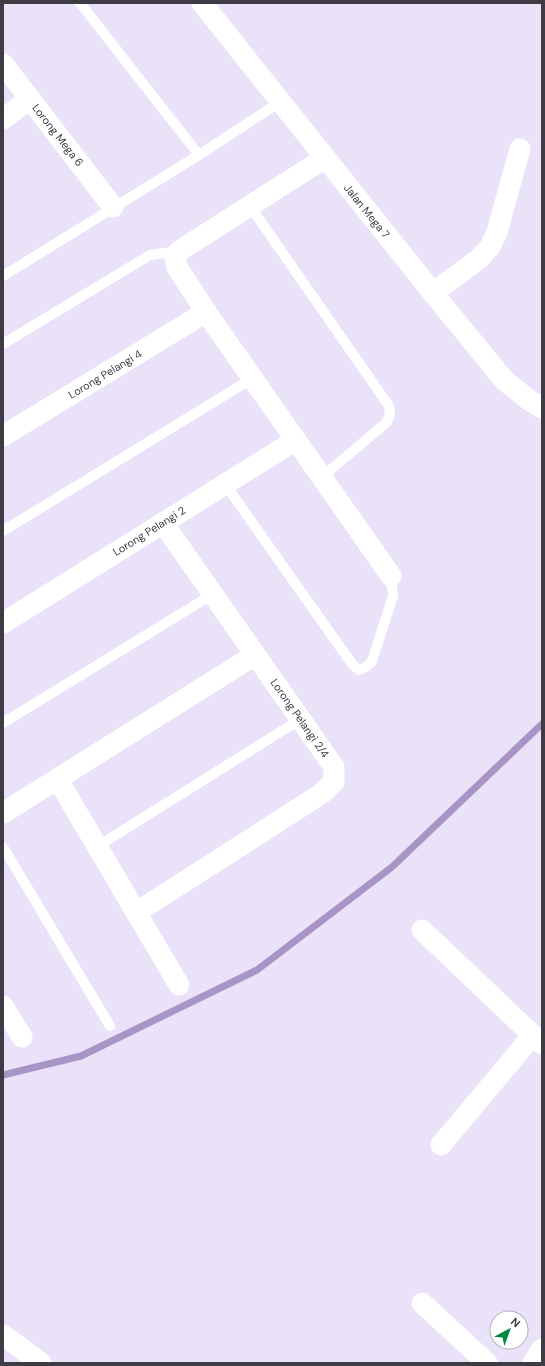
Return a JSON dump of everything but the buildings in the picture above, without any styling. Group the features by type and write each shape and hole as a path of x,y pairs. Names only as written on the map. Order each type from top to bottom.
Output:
{"street":[{"name":"Jalan Mega 7","path":"202,3 504,380 528,400 542,408"},
{"name":"Lorong Mega 6","path":"3,64 113,206"},
{"path":"3,119 30,99"},
{"path":"433,293 480,258 490,246 497,232 520,149"},
{"path":"325,158 179,251 175,258 177,267 206,312 391,576"},
{"name":"Lorong Pelangi 4","path":"3,436 206,312"},
{"name":"Lorong Pelangi 2","path":"3,623 296,440"},
{"name":"Lorong Pelangi 2/4","path":"137,912 321,794 334,782 334,767 163,523"},
{"path":"3,813 58,780 255,655"},
{"path":"58,780 137,912 178,985"},
{"path":"422,930 538,1040 441,1145"},
{"path":"3,1006 22,1037"},
{"path":"422,1303 487,1363"},
{"path":"3,1334 41,1363"},
{"path":"533,1363 542,1349"}],"lane":[{"path":"80,3 200,155"},
{"path":"3,276 113,206 200,155 280,102"},
{"path":"250,206 390,406 390,415 386,423 322,477"},
{"path":"3,344 150,255 179,251"},
{"path":"3,530 253,378"},
{"path":"225,484 352,664 359,670 366,667 372,661 393,596 391,576"},
{"path":"3,723 213,594"},
{"path":"98,846 301,719"},
{"path":"3,847 110,1026"}],"waterway":[{"path":"3,1075 81,1056 257,970 392,867 542,724"}]}
